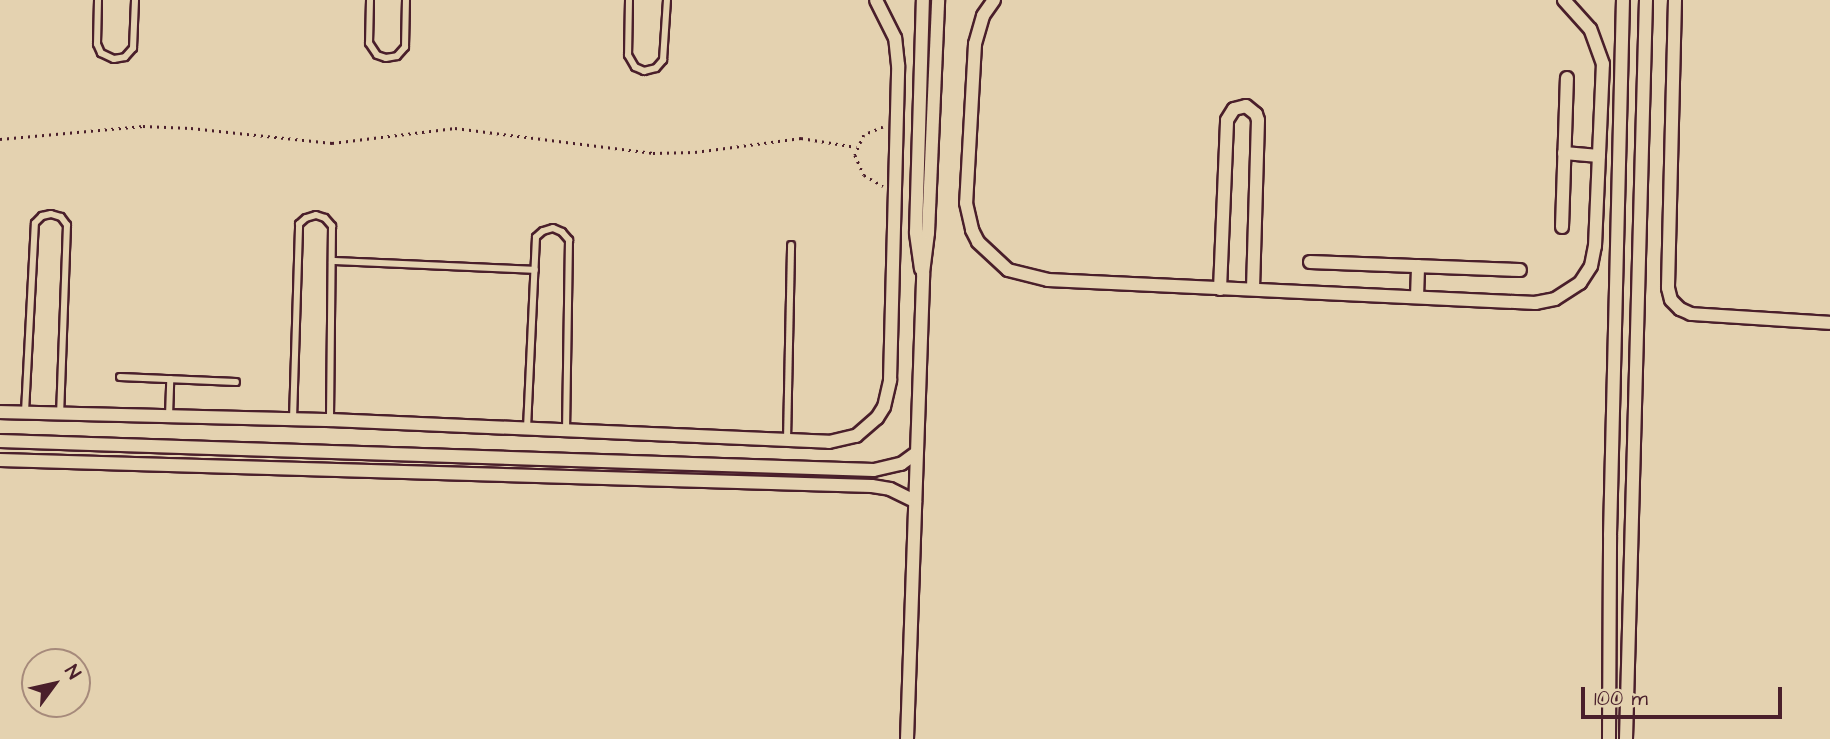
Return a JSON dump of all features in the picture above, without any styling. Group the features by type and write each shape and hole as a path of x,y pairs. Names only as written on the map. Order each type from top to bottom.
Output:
{"street":[{"path":"0,412 330,420 787,440 843,440 867,428 884,407 890,380 898,51 892,30 876,0"},
{"path":"923,0 916,232 923,273"},
{"path":"907,739 923,273 928,243 938,0"},
{"path":"994,0 983,16 975,44 966,203 972,230 986,253 1008,270 1034,279 1535,303 1555,299 1572,290 1586,275 1594,256 1603,77 1600,52 1590,29 1563,0"},
{"path":"1608,739 1623,0"},
{"path":"1626,739 1646,0"},
{"path":"1675,0 1668,288 1671,300 1679,309 1691,314 1830,323"},
{"path":"1562,227 1567,78"},
{"path":"1220,289 1227,120 1234,108 1246,106 1256,114 1258,120 1253,289"},
{"path":"1564,153 1600,156"},
{"path":"1310,262 1520,270"},
{"path":"1417,297 1418,266"},
{"path":"0,441 874,470 901,464 916,453"},
{"path":"0,460 872,486 890,489 915,501"}],"lane":[{"path":"98,0 97,44 101,53 114,59 125,57 133,48 135,0"},
{"path":"370,0 369,43 373,52 386,58 397,56 405,47 406,0"},
{"path":"629,0 628,55 635,67 644,71 656,68 663,60 667,0"},
{"path":"25,413 35,223 42,216 51,214 61,217 67,225 60,414"},
{"path":"293,419 299,225 306,218 321,216 332,226 330,420"},
{"path":"527,428 536,237 548,229 562,232 569,240 566,429"},
{"path":"787,440 791,245"},
{"path":"332,261 535,270"},
{"path":"120,377 236,382"},
{"path":"169,416 170,379"}],"path":[{"path":"895,193 860,169 856,148 868,132 897,124"},
{"path":"0,139 143,126 191,128 332,143 455,128 643,153 695,152 801,138 856,148"}]}
